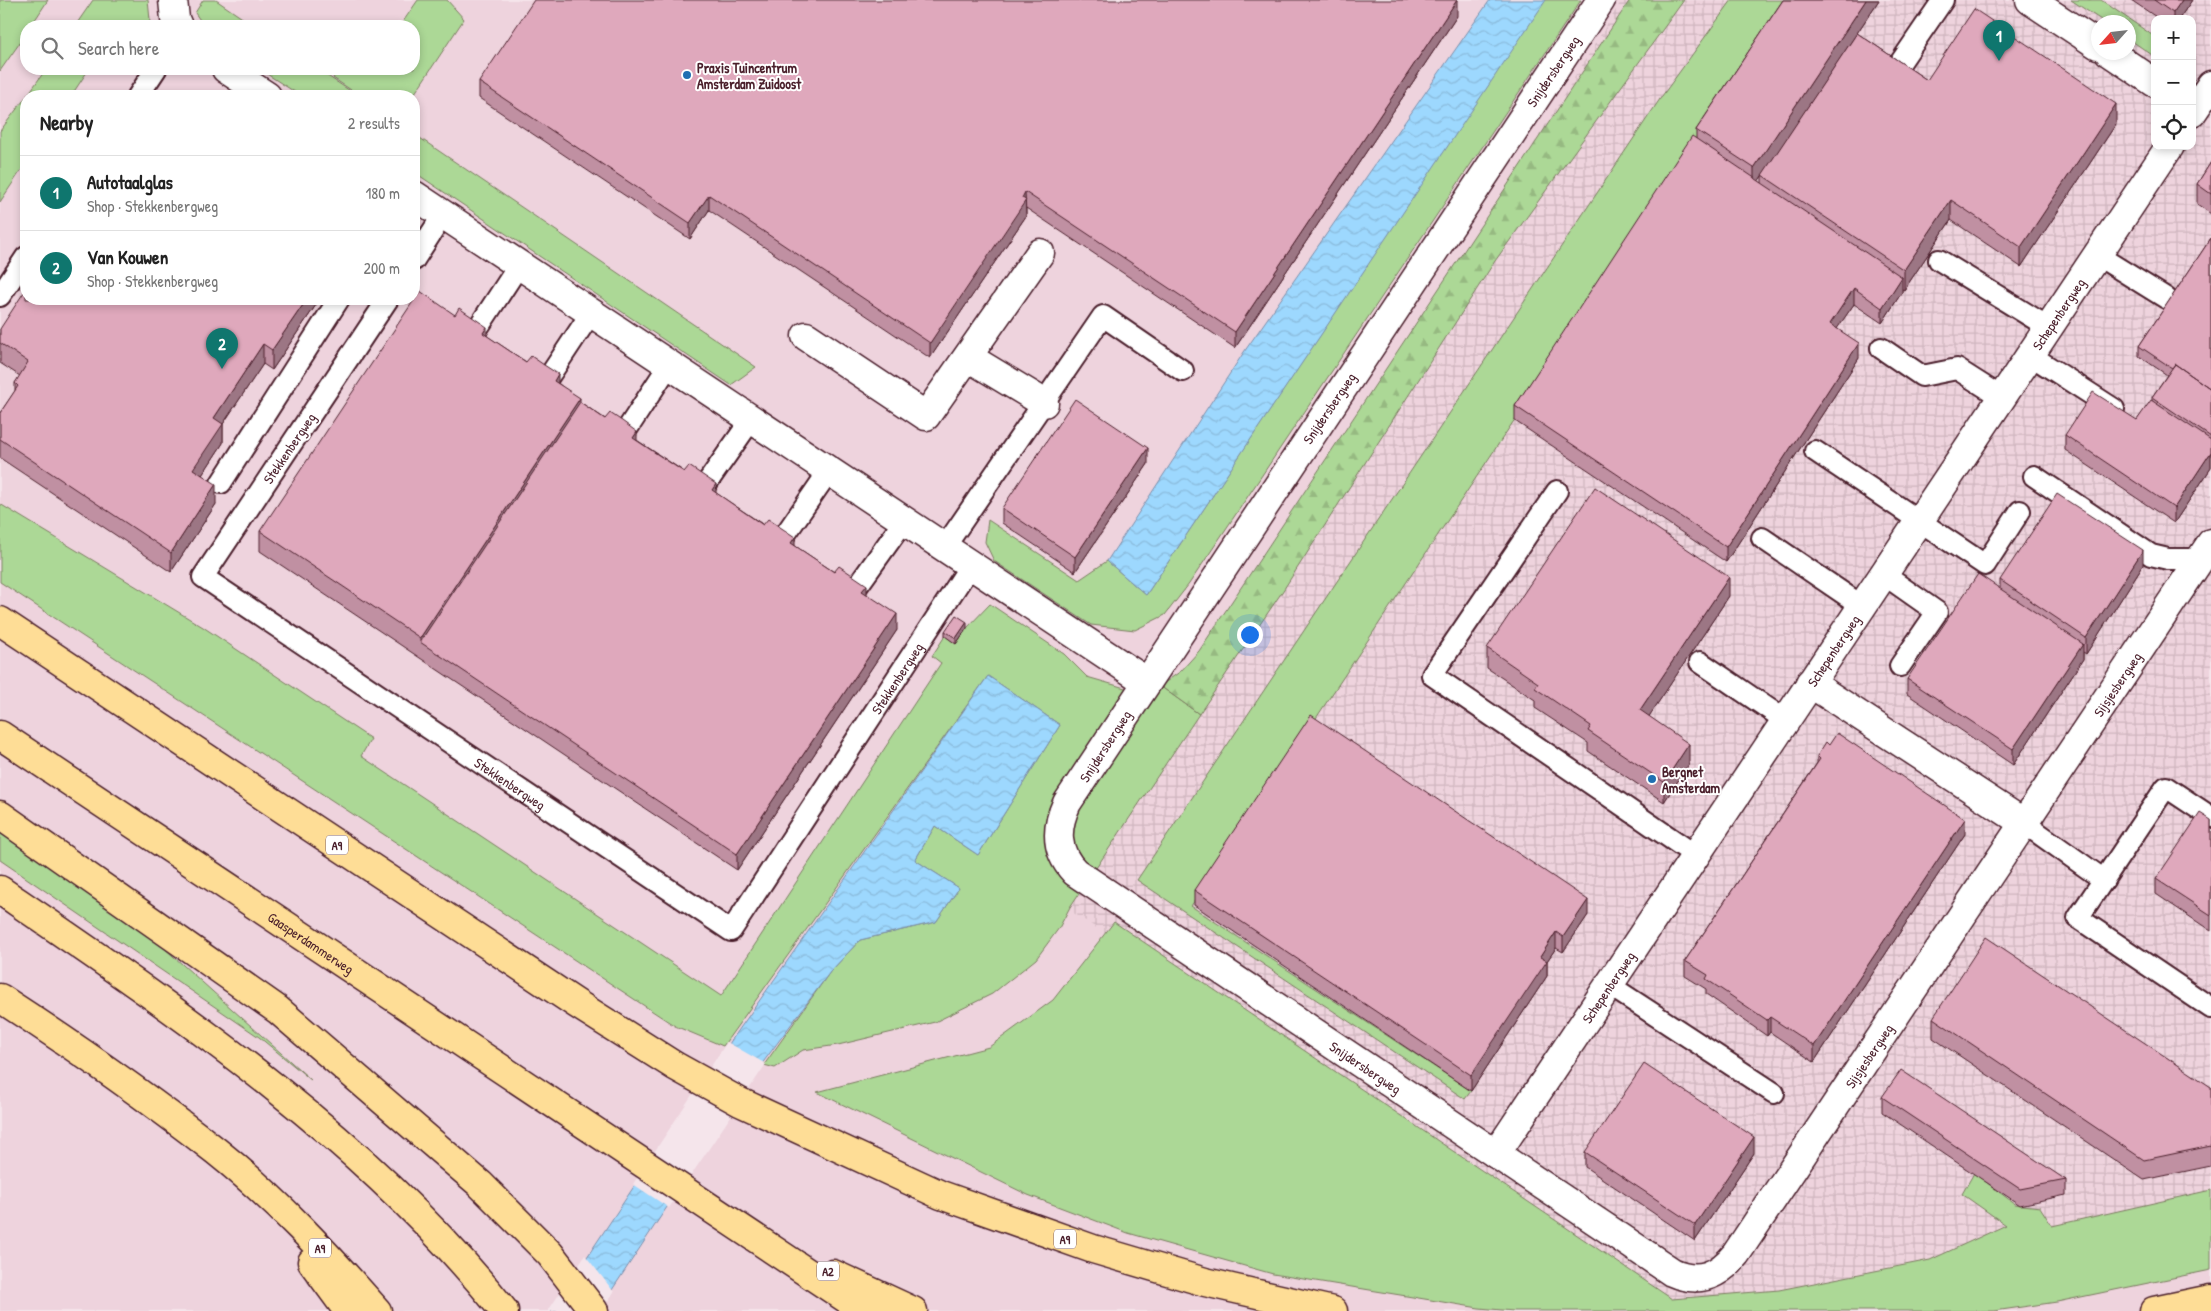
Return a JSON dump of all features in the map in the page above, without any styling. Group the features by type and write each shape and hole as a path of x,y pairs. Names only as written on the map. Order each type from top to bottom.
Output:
{"highway":[{"name":"A9","path":"0,621 475,937 675,1066 740,1102 941,1195 1093,1249 1205,1282 1334,1311"},
{"name":"Gaasperdammerweg","path":"0,735 744,1231"},
{"path":"0,815 278,1010 480,1184 550,1254 594,1311"},
{"path":"0,890 234,1054 310,1116 408,1204 481,1282 504,1311"},
{"name":"A9","path":"0,998 63,1039 217,1152 310,1237 377,1311"},
{"name":"A9","path":"258,1188 348,1311"},
{"path":"744,1231 864,1311"},
{"name":"A2","path":"744,1231 913,1311"},
{"path":"2154,1311 2211,1299"}],"street":[{"path":"173,0 175,20"},
{"name":"Snijdersbergweg","path":"1601,0 1067,803 1060,817 1058,832 1059,848 1064,862 1074,872 1672,1272 1684,1277 1703,1277"},
{"path":"2030,0 2091,40"},
{"path":"2121,60 2151,80"},
{"path":"235,75 257,90"},
{"path":"2196,106 2211,85"},
{"name":"Schepenbergweg","path":"1496,1154 1882,574 2167,150"},
{"path":"420,199 1147,682"},
{"path":"806,336 926,416 1040,254"},
{"path":"968,357 1044,403"},
{"name":"Sijsjesbergweg","path":"1703,1277 1714,1275 1725,1268 1736,1254 2206,551"},
{"path":"1810,682 2024,823"}],"lane":[{"path":"1900,63 1944,0"},
{"path":"142,90 152,75"},
{"path":"420,251 443,215"},
{"path":"2097,255 2166,298"},
{"path":"1939,260 2048,327"},
{"path":"472,337 518,265"},
{"path":"0,296 20,266"},
{"path":"221,483 335,305"},
{"name":"Stekkenbergweg","path":"384,305 203,577 731,932 970,566"},
{"path":"544,384 591,313"},
{"path":"944,548 1103,316 1183,371"},
{"path":"1881,348 1922,376 1957,369 2001,397"},
{"path":"2030,355 2127,416"},
{"path":"622,437 669,365"},
{"path":"702,490 751,420"},
{"path":"1815,451 1985,565 2020,510"},
{"path":"780,542 829,471"},
{"path":"2034,476 2151,555 2168,559 2206,551"},
{"path":"1556,491 1432,675 1695,855"},
{"path":"854,591 904,521"},
{"path":"1762,538 1862,606"},
{"path":"1882,574 1937,612 1900,666"},
{"path":"1700,662 1785,720"},
{"path":"2211,817 2166,787 2078,918 2211,1008"},
{"path":"2024,823 2104,880"},
{"path":"1609,985 1774,1093"}],"shaded area":[{"path":"0,0 2211,0 2211,1311 0,1311"},
{"path":"1622,0 2211,0 2211,1202 1675,1311 1066,908"}],"green space":[{"path":"0,0 48,0 35,20 20,20 20,43 0,71"},
{"path":"93,0 148,0 150,20 79,20"},
{"path":"203,0 216,0 245,20 200,20 195,13"},
{"path":"418,0 447,0 464,19 417,90 351,90 333,78 335,75 420,75 420,20 404,20"},
{"path":"1545,0 1581,0 1189,584 1165,615 1135,630 1091,625 994,561 985,542 988,520 1079,580 1107,561 1146,595"},
{"path":"1630,0 1684,0 1495,261 1282,592 1199,714 1160,686 1181,671 1199,651"},
{"path":"1732,0 1794,0 1191,906 1471,1091 1465,1099 1137,880 1662,96"},
{"path":"2071,0 2101,0 2123,15 2094,15"},
{"path":"2136,24 2151,34 2151,54 2136,44"},
{"path":"42,75 85,75 75,90 31,90"},
{"path":"268,75 326,75 349,90 292,90"},
{"path":"20,105 20,172 0,202 0,131"},
{"path":"420,138 756,367 731,385 420,176"},
{"path":"0,504 203,627 371,739 361,756 721,996 941,663 932,656 945,636 956,644 967,628 990,604 1064,654 1087,677 1132,690 1160,686 1199,714 1070,907 1059,928 1036,959 992,994 935,1022 838,1045 803,1050 775,1068 764,1065 830,972 860,940 936,922 959,888 915,860 935,826 978,855 1060,725 988,676 723,1046 675,1026 0,582"},
{"path":"0,833 143,929 311,1080 259,1037 0,860"},
{"path":"1114,922 1672,1299 1779,1290 1930,1260 2006,1225 1962,1194 1974,1173 2015,1204 2040,1207 2052,1226 2211,1190 2211,1270 2057,1302 1994,1311 1514,1311 1479,1308 1273,1274 1128,1233 1028,1195 817,1092 989,1047 1053,1000"}],"water":[{"path":"1490,0 1546,0 1146,595 1107,561 1244,352"},
{"path":"988,676 1060,725 978,855 935,826 915,860 959,888 936,922 860,940 830,972 764,1061 598,1311 551,1311 731,1041"}],"pier":[{"path":"727,1042 766,1064 669,1208 633,1184"},
{"path":"585,1255 614,1292 601,1311 548,1311"}],"building":[{"path":"534,0 1457,0 1235,332 1025,192 1022,198 1026,200 930,343 709,195 690,223 479,82"},
{"path":"1783,0 1866,0 1754,168 1696,130"},
{"path":"2154,0 2182,0 2173,13"},
{"path":"1974,9 2116,104 2021,247 1951,200 1904,270 1762,175 1857,33 1927,80"},
{"path":"1692,136 1902,277 1882,308 1854,288 1830,324 1859,343 1726,547 1515,406"},
{"path":"2211,162 2211,194 2197,184"},
{"path":"2211,238 2211,389 2175,364 2172,368 2139,346"},
{"path":"420,291 455,315 459,308 487,327 483,333 526,362 531,356 558,374 554,381 580,398 420,638 260,531 411,305 420,305"},
{"path":"20,298 20,305 303,305 272,350 263,344 214,418 223,424 193,469 216,484 171,553 0,439 0,413 18,386 15,383 28,362 0,343 0,329"},
{"path":"2175,364 2211,389 2211,437 2152,397"},
{"path":"2093,392 2137,420 2151,400 2211,440 2211,452 2174,508 2065,435"},
{"path":"1075,399 1148,448 1075,557 1002,508"},
{"path":"580,402 605,419 610,413 622,421 637,432 633,438 684,472 689,466 716,484 712,490 763,525 768,519 795,537 791,543 834,572 839,566 867,585 862,591 897,614 737,854 420,642"},
{"path":"1595,487 1729,577 1640,710 1689,744 1664,782 1588,731 1591,726 1535,688 1538,683 1487,648"},
{"path":"2057,494 2143,550 2086,638 2000,580"},
{"path":"1978,574 2083,644 2013,749 1907,679"},
{"path":"956,615 967,622 956,638 945,631"},
{"path":"1311,715 1588,900 1563,937 1556,932 1540,957 1547,961 1471,1075 1194,890"},
{"path":"1837,733 1965,819 1814,1046 1770,1017 1767,1020 1706,979 1708,975 1685,961 1820,759 1817,756 1826,742 1829,745"},
{"path":"2200,813 2211,820 2211,915 2156,879"},
{"path":"1986,937 2211,1087 2211,1146 2144,1160 1933,1018"},
{"path":"1644,1064 1754,1137 1695,1225 1585,1152"},
{"path":"1901,1070 2066,1180 2020,1189 1882,1097"}],"place":[{"name":"Autotaalglas","path":"1999,61"},
{"name":"Praxis Tuincentrum Amsterdam Zuidoost","path":"687,75"},
{"name":"Van Kouwen","path":"222,369"},
{"name":"Bergnet Amsterdam","path":"1652,779"}]}
